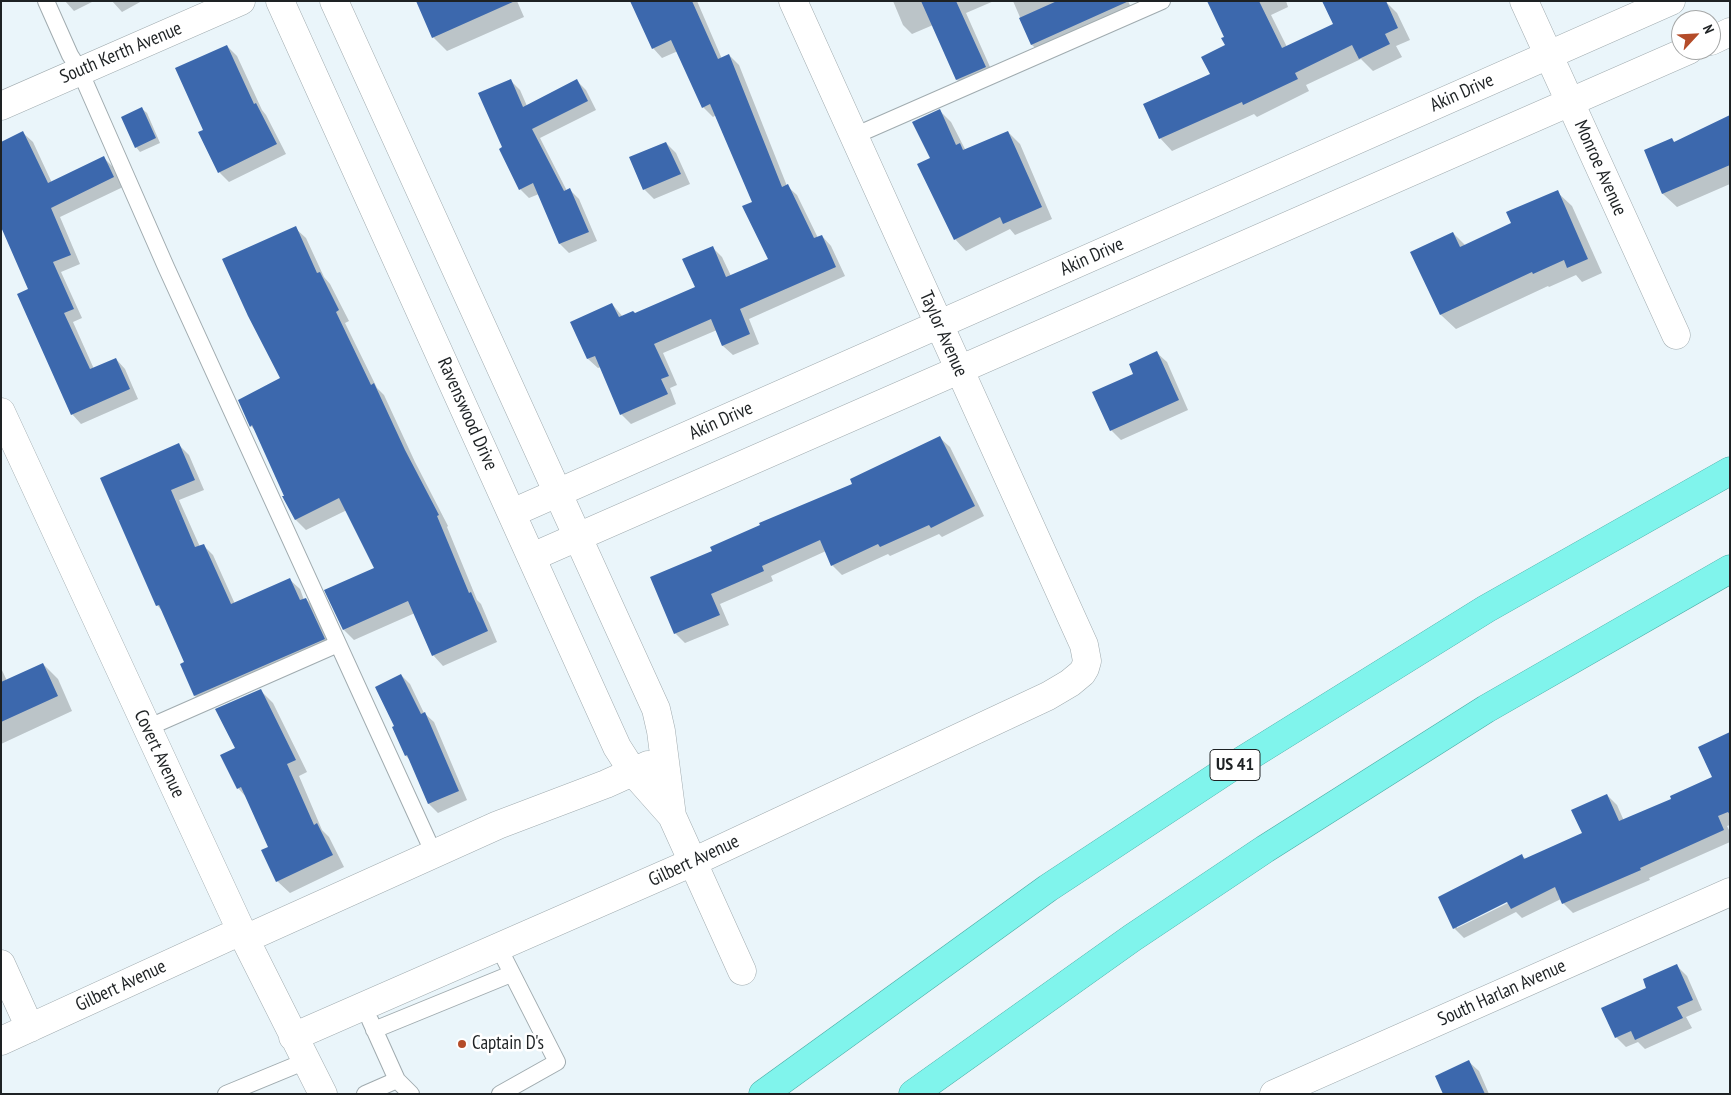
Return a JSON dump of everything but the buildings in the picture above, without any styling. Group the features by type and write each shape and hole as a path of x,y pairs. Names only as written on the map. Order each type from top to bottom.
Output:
{"highway":[{"name":"US 41","path":"762,1094 1048,888 1227,770 1486,609 1730,470"},
{"path":"913,1094 1132,938 1265,849 1486,709 1730,569"}],"street":[{"name":"South Kerth Avenue","path":"1,106 241,1"},
{"name":"Ravenswood Drive","path":"280,1 617,747 633,772 672,816 742,970"},
{"name":"Ravenswood Drive","path":"334,1 656,709 665,757 672,816"},
{"name":"Taylor Avenue","path":"793,1 1084,645 1088,660 1085,668"},
{"name":"Monroe Avenue","path":"1524,1 1676,335"},
{"name":"Akin Drive","path":"512,513 1671,1"},
{"path":"532,557 1671,58"},
{"name":"Covert Avenue","path":"1,412 243,935 323,1094"},
{"name":"Gilbert Avenue","path":"294,1037 369,1018 499,948 693,862 1048,696 1070,683 1085,668"},
{"name":"Gilbert Avenue","path":"1,1041 498,825 633,772 665,757"},
{"name":"South Harlan Avenue","path":"1283,1092 1730,892"},
{"path":"1,964 30,1028"}],"lane":[{"path":"46,1 70,55 80,70 166,267 434,854"},
{"path":"854,136 1162,1"},
{"path":"147,728 338,644"},
{"path":"499,948 556,1062 500,1094"},
{"path":"411,1094 396,1080 369,1018 511,974"},
{"path":"226,1094 306,1061"},
{"path":"365,1094 396,1080"}],"place":[{"name":"Captain D's","path":"462,1044"}]}
